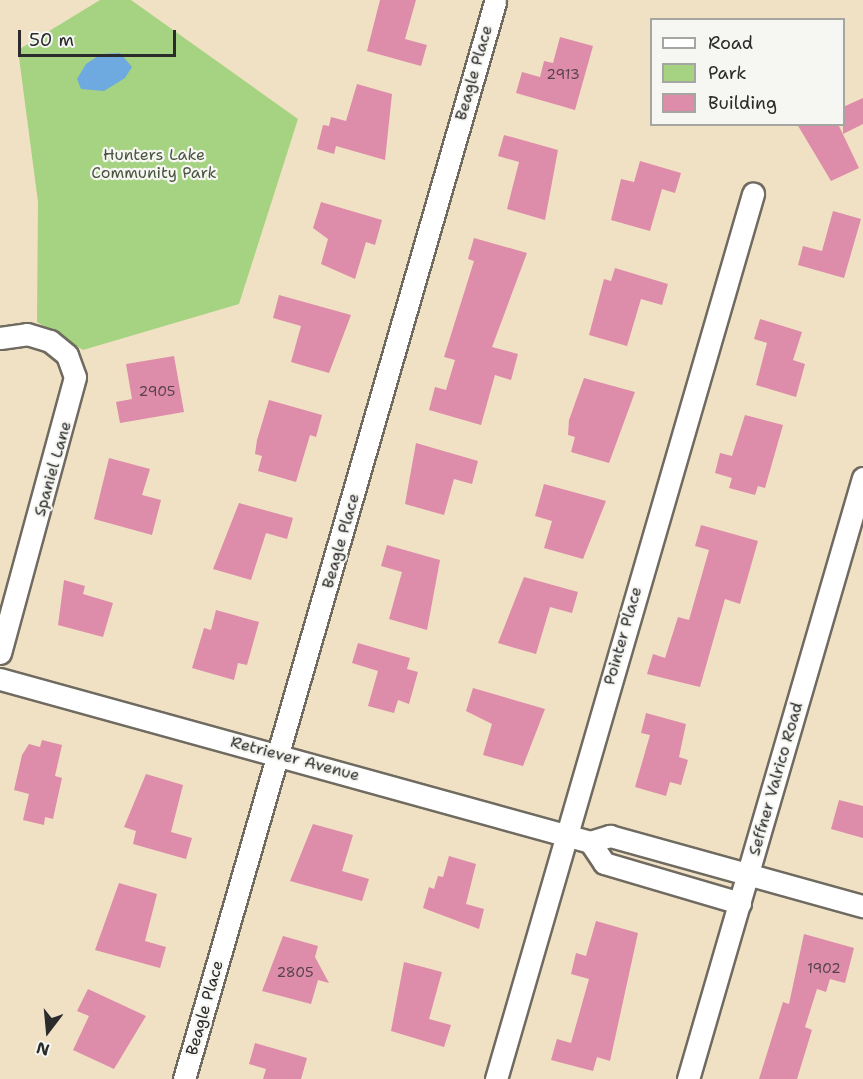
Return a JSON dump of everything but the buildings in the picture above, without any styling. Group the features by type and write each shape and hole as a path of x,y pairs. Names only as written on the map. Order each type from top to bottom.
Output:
{"street":[{"name":"Beagle Place","path":"184,1079 280,755 495,2"},
{"name":"Pointer Place","path":"496,1079 753,194"},
{"name":"Spaniel Lane","path":"0,338 27,334 50,341 67,356 75,377 0,653"},
{"name":"Seffner Valrico Road","path":"688,1079 863,478"},
{"name":"Retriever Avenue","path":"0,680 280,755 590,842 610,836 863,906"},
{"path":"590,842 604,863 740,903"}],"green space":[{"name":"Hunters Lake Community Park","path":"100,0 131,0 298,119 239,304 83,350 37,322 38,202 18,50"}],"water":[{"path":"120,53 132,67 125,78 104,91 81,89 77,79 86,64 101,54"}]}
